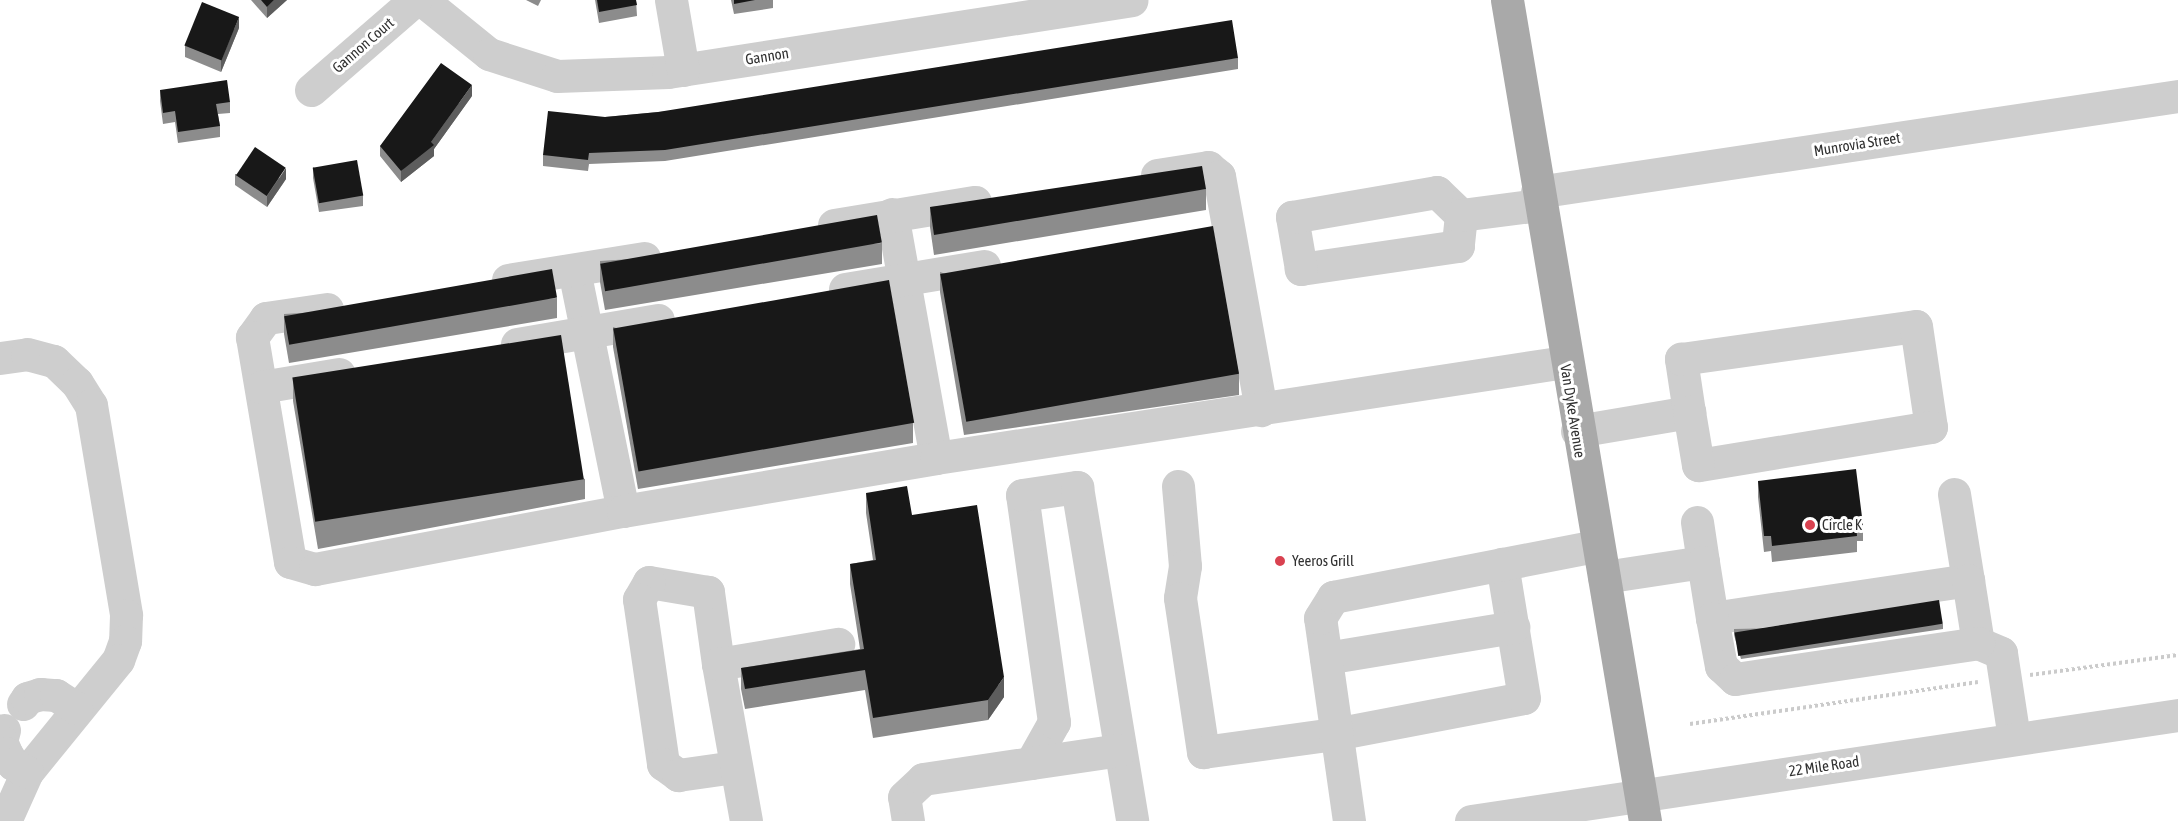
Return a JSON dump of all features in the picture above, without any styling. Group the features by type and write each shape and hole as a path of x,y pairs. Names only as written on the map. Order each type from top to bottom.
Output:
{"main road":[{"name":"Van Dyke Avenue","path":"1507,0 1565,362 1643,807"}],"street":[{"name":"Gannon Court","path":"311,90 415,0"},
{"name":"Gannon","path":"422,0 489,54 557,76 683,70 964,13 1131,0"},
{"path":"671,0 683,70"},
{"name":"Munrovia Street","path":"1461,215 1538,199 2178,96"},
{"path":"1126,179 1208,167 1219,176 1261,410"},
{"path":"1437,192 1461,215 1458,246 1301,269 1292,217 1437,192"},
{"path":"798,231 892,214 1009,197"},
{"path":"892,214 936,458"},
{"path":"1193,231 1227,225"},
{"path":"480,285 669,254"},
{"path":"810,294 1019,260"},
{"path":"574,270 623,511"},
{"path":"361,303 266,318 252,338 290,562 315,569 623,511 936,458 1565,362"},
{"path":"482,350 693,314"},
{"path":"1916,326 1931,427 1698,465 1689,412 1681,359 1916,326"},
{"path":"0,358 27,354 54,361 77,382 91,405 126,615 126,632 118,660 76,708 27,772 5,821"},
{"path":"261,387 365,369"},
{"path":"1577,431 1689,412"},
{"path":"1178,486 1185,566 1179,598 1203,752 1335,734 1524,698 1502,564"},
{"path":"1031,763 1054,722 1022,495 1077,487 1132,821"},
{"path":"1954,494 1978,643"},
{"path":"1697,522 1721,666 1735,679 1831,634 1968,580"},
{"path":"1349,821 1320,618 1333,597 1502,564 1703,562"},
{"path":"734,767 678,775 663,764 639,599 649,582 708,592 734,767 746,821"},
{"path":"1713,618 1831,634 1978,643 2001,653 2014,738"},
{"path":"1326,658 1513,627"},
{"path":"718,664 838,644"},
{"path":"27,772 13,764 1,741 27,698 40,694 57,695 76,708"},
{"name":"22 Mile Road","path":"1471,821 1643,807 2014,738 2178,715"},
{"path":"908,821 904,797 923,779 1119,750"}],"path":[{"path":"1690,724 2178,655"}],"building":[{"path":"261,0 274,0 267,7"},
{"path":"597,0 636,0 637,5 599,12"},
{"path":"734,0 755,0 734,4"},
{"path":"202,2 239,17 221,61 184,46"},
{"path":"1232,20 1238,58 665,150 589,153 588,160 543,155 548,111 605,117 658,112"},
{"path":"441,63 472,85 431,142 434,145 401,171 380,146"},
{"path":"227,80 230,102 216,104 220,126 178,132 175,111 163,113 160,90"},
{"path":"255,147 286,168 267,196 236,175"},
{"path":"357,160 363,195 319,203 313,168"},
{"path":"1202,166 1206,189 934,235 930,207"},
{"path":"877,215 882,243 605,291 600,264"},
{"path":"1213,226 1239,374 966,422 940,274"},
{"path":"552,269 557,298 289,345 284,316"},
{"path":"889,280 914,423 638,471 613,329"},
{"path":"561,335 584,479 315,522 292,378"},
{"path":"1856,469 1863,525 1856,525 1857,536 1772,546 1771,536 1764,536 1758,481"},
{"path":"907,486 912,515 977,505 1004,677 988,700 873,718 865,670 745,689 741,668 864,649 850,564 876,560 866,493"},
{"path":"1939,600 1943,624 1738,656 1735,632"}],"place":[{"name":"Circle K","path":"1810,525"},
{"name":"Yeeros Grill","path":"1280,561"}]}
